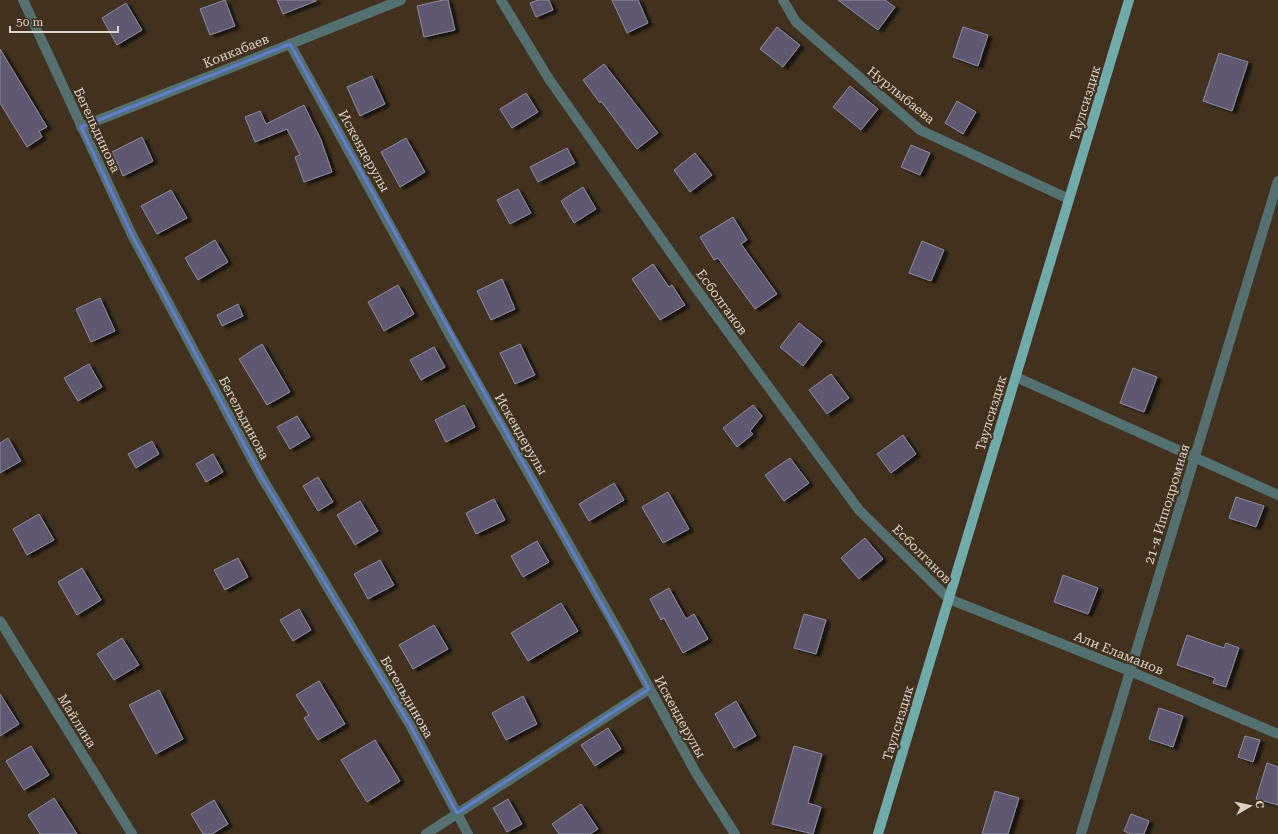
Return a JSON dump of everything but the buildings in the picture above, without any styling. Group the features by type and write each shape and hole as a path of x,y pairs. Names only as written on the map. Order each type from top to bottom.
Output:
{"main road":[{"name":"Таулсиздик","path":"878,834 1129,0"}],"street":[{"name":"Бегельдинова","path":"22,0 132,235 261,476 410,725 468,834"},
{"name":"Конкабаев","path":"81,127 401,0"},
{"name":"Есболганов","path":"501,0 549,79 690,280 859,510 949,599"},
{"name":"Нурлыбаева","path":"783,0 796,22 920,130 1069,199"},
{"name":"Искендерулы","path":"290,44 451,338 696,773 735,834"},
{"name":"21-я Ипподромная","path":"1081,834 1278,181"},
{"path":"1016,377 1278,495"},
{"name":"Али Еламанов","path":"949,599 1130,671 1278,734"},
{"name":"Майлина","path":"0,621 132,834"},
{"path":"426,834 650,689"}],"highlighted area":[{"path":"290,44 649,689 457,813 410,725 261,476 132,235 81,127"}]}
